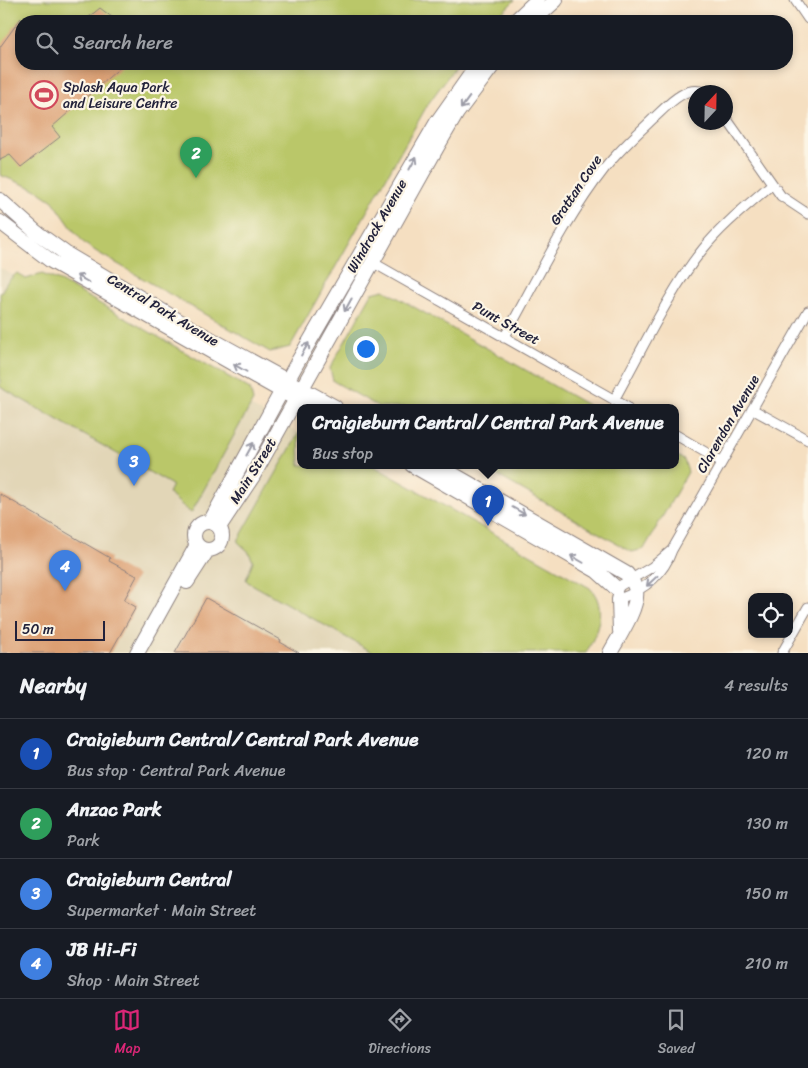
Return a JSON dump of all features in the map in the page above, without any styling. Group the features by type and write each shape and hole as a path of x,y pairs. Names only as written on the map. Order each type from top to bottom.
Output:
{"street":[{"path":"522,15 538,0"},
{"path":"540,15 556,0"},
{"path":"795,0 808,19"},
{"name":"Windrock Avenue","path":"299,394 437,122 474,70"},
{"name":"Windrock Avenue","path":"285,386 457,113 489,70"},
{"name":"Grattan Cove","path":"504,338 580,204 604,169 666,107 688,92"},
{"path":"733,128 781,196 808,214"},
{"path":"614,400 686,273 702,250 720,229 772,184"},
{"name":"Central Park Avenue","path":"0,200 36,232 65,253 285,386"},
{"name":"Central Park Avenue","path":"0,222 51,261 299,394 327,404"},
{"name":"Punt Street","path":"366,259 621,404"},
{"name":"Clarendon Avenue","path":"617,593 637,592 650,584 662,570 808,311"},
{"name":"Main Street","path":"215,525 285,386"},
{"name":"Central Park Avenue","path":"299,394 307,404"},
{"name":"Main Street","path":"215,525 253,476 299,394"},
{"path":"752,409 808,440"},
{"path":"679,437 722,462"},
{"path":"419,469 597,570 617,593 620,632"},
{"path":"444,469 618,567 631,579 637,592 634,606 610,653"},
{"path":"199,525 215,525 222,534 222,542 214,550 202,548 194,539 195,531 199,525"},
{"path":"137,653 202,548"},
{"path":"147,653 202,548"},
{"name":"Clarendon Avenue","path":"617,593 631,579 652,567 672,550"},
{"path":"782,653 808,607"}],"shaded area":[{"path":"0,268 297,432 297,437 238,542 252,555 253,562 248,582 374,653 0,653"}],"green space":[{"path":"0,0 515,0 499,15 15,15 15,70 453,70 428,104 290,347 270,352 97,252 85,244 53,201 35,189 0,175"},
{"path":"17,273 26,279 42,274 60,281 250,389 253,401 191,513 168,493 172,485 0,387 0,294 7,282"},
{"path":"384,290 586,404 374,404 333,381 330,368 372,293"},
{"path":"297,437 297,469 379,469 590,588 599,604 600,612 597,629 586,653 374,653 248,582 246,580 253,561 248,551 238,542"},
{"path":"679,457 684,460 688,472 644,549 632,552 486,469 679,469"}],"building":[{"path":"100,8 109,15 91,15"},
{"name":"Splash Aqua Park and Leisure Centre","path":"15,26 15,70 117,70 52,127 60,137 21,167 10,155 0,160 0,47"},
{"path":"0,494 110,558 109,561 137,576 124,600 136,607 110,653 0,653"},
{"path":"206,598 281,640 280,642 299,653 175,653"}],"place":[{"name":"Splash Aqua Park and Leisure Centre","path":"44,95"},
{"name":"Anzac Park","path":"196,178"},
{"name":"Craigieburn Central","path":"134,486"},
{"name":"Craigieburn Central/ Central Park Avenue","path":"488,526"},
{"name":"JB Hi-Fi","path":"65,591"}]}
